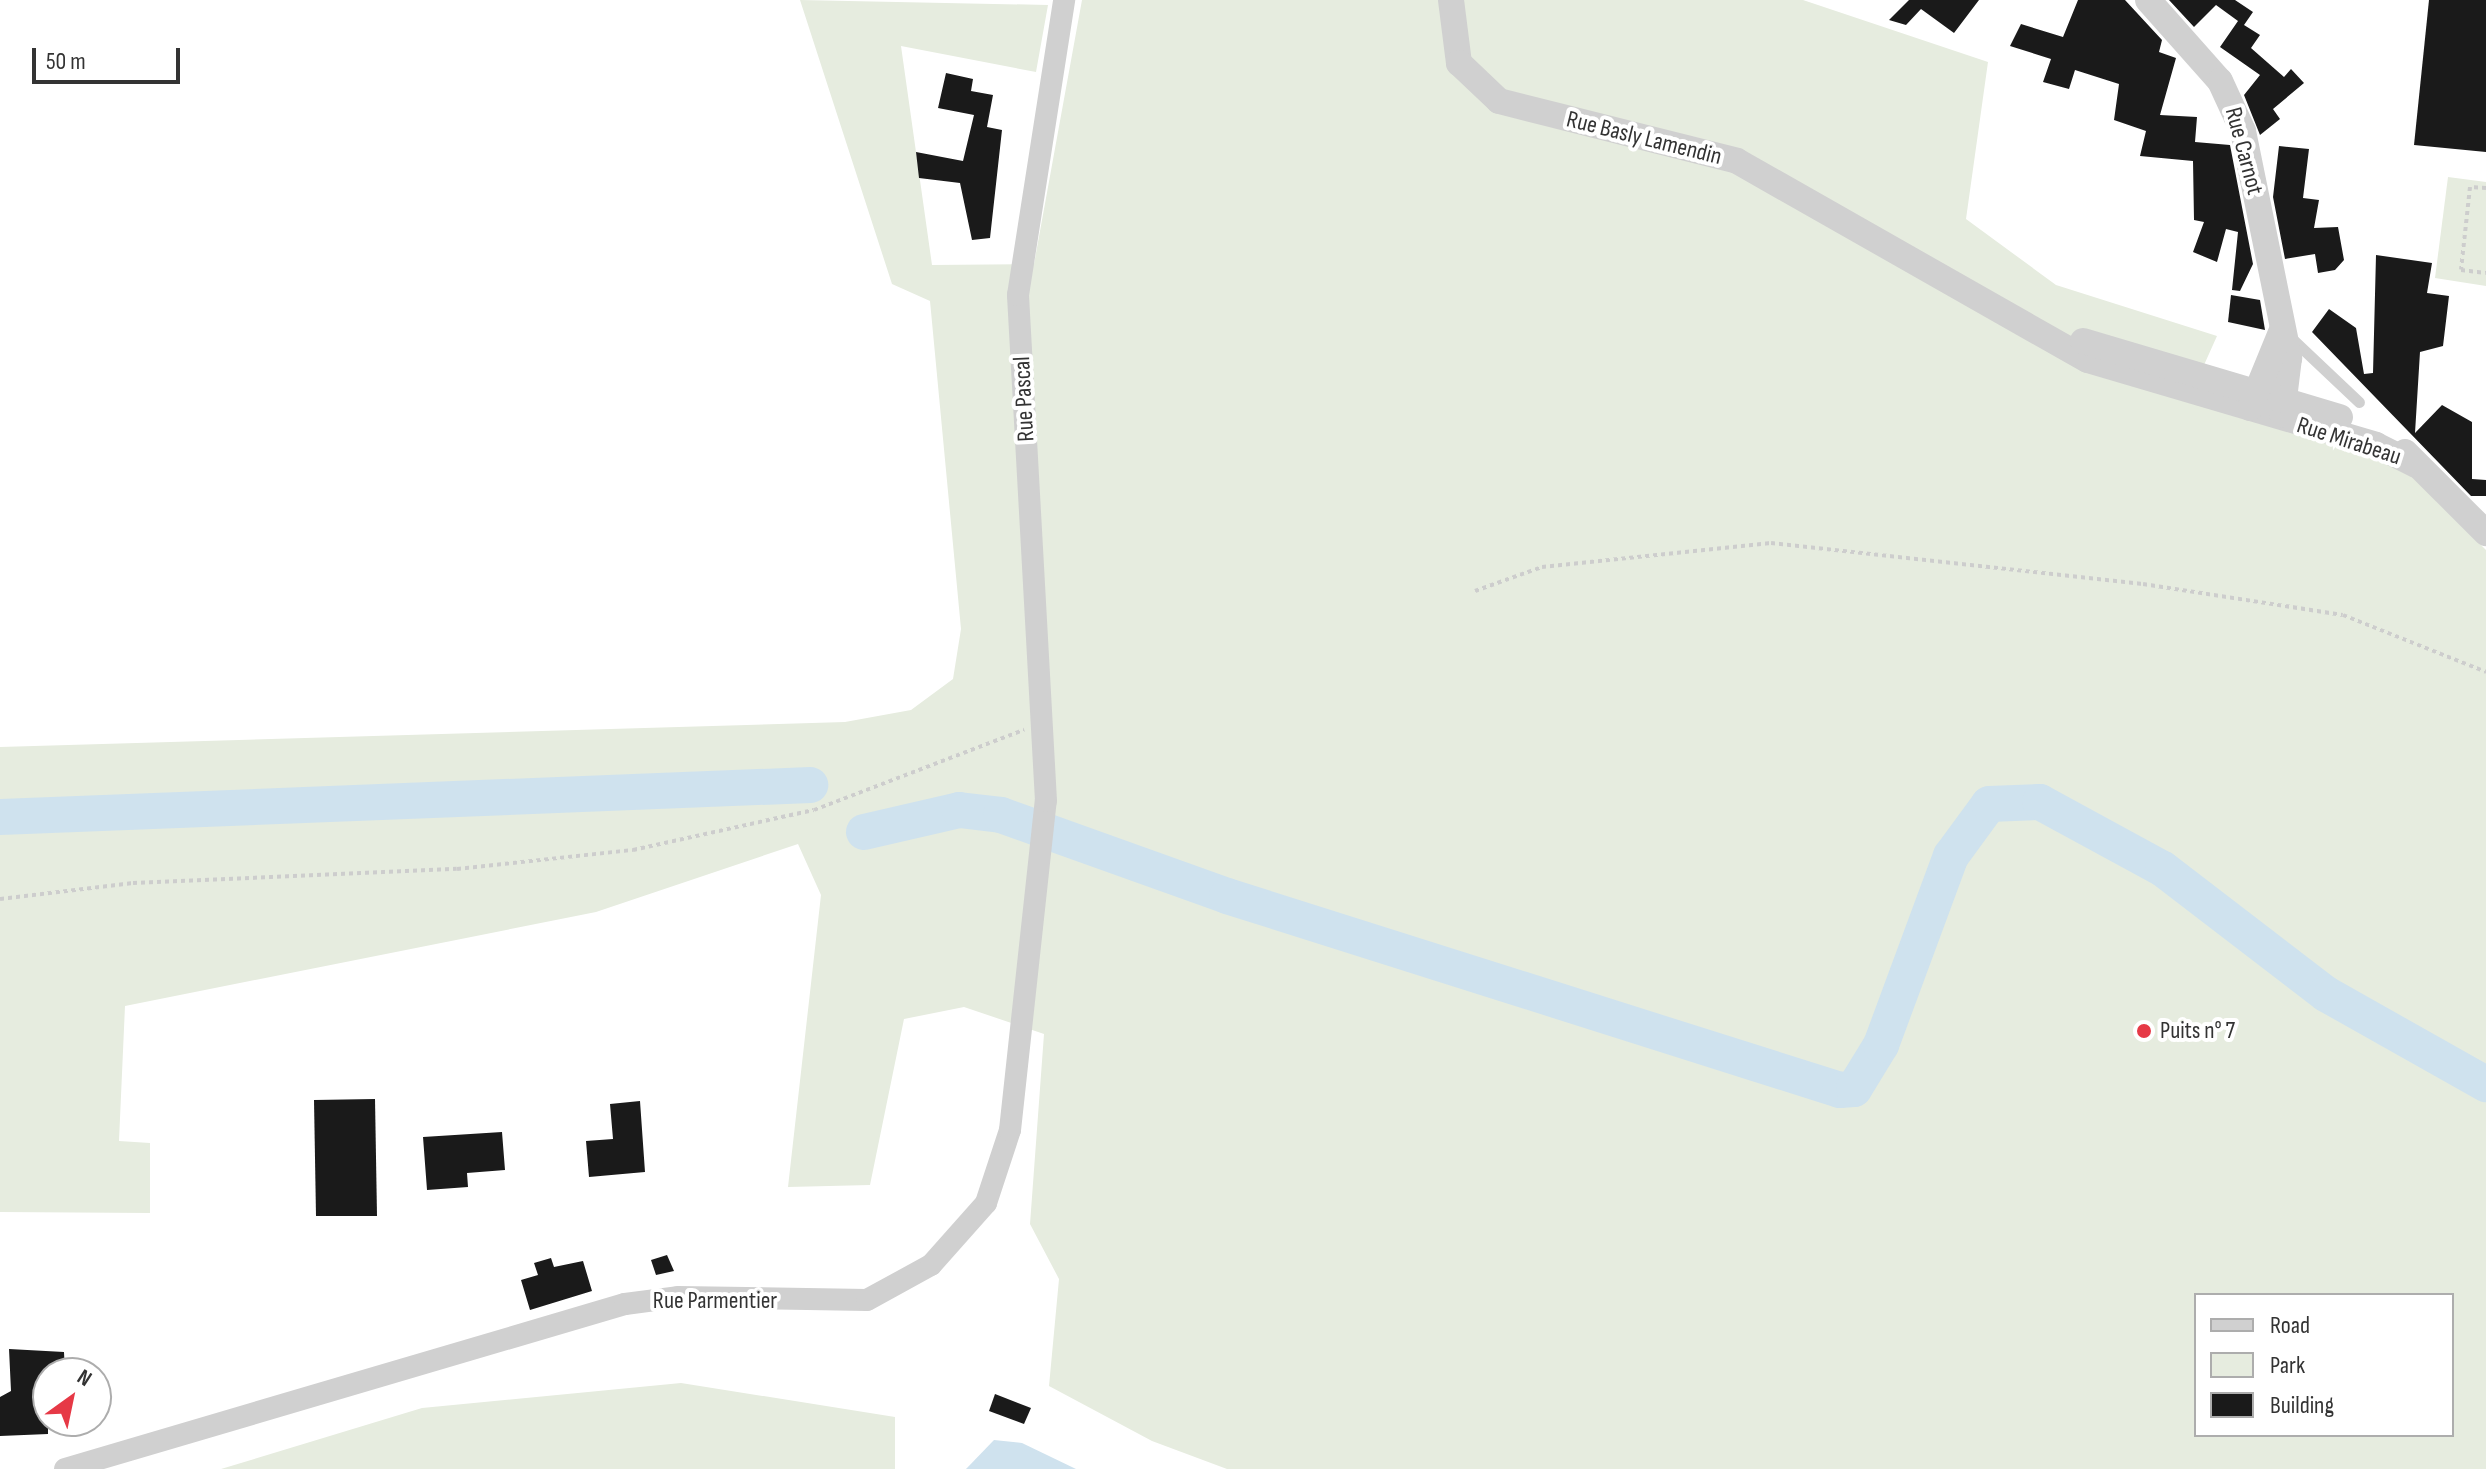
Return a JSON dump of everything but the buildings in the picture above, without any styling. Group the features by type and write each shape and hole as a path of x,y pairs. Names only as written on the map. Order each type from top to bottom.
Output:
{"street":[{"name":"Rue Pascal","path":"1046,801 1018,295 1064,0"},
{"name":"Rue Basly Lamendin","path":"1451,0 1459,63 1499,101 1737,161 2015,316 2283,410"},
{"name":"Rue Carnot","path":"2148,0 2199,52 2234,106 2289,358 2283,410"},
{"path":"2252,401 2282,330"},
{"name":"Rue Mirabeau","path":"2283,410 2385,448 2416,465 2486,533"},
{"name":"Rue Parmentier","path":"65,1469 107,1462 625,1304 687,1296 851,1302 908,1284 968,1228 1004,1159 1046,801"}],"lane":[{"path":"2282,330 2359,402"}],"path":[{"path":"2486,188 2470,187 2461,270 2486,273"},
{"path":"1475,591 1542,567 1771,543 2143,584 2343,615 2486,672"},
{"path":"0,899 133,883 457,869 633,850 814,810 1043,722"}],"green space":[{"path":"800,0 1048,5 1036,72 901,46 932,265 1034,264 1082,0 1803,0 1988,62 1966,219 2056,285 2217,336 2204,365 2408,472 2486,550 2486,1469 1227,1469 1152,1441 1049,1386 1059,1279 1030,1224 1044,1034 964,1007 904,1019 870,1185 788,1187 821,895 798,844 596,912 125,1006 119,1141 150,1143 150,1213 0,1212 0,747 845,722 911,710 953,679 961,629 930,301 892,284"},
{"path":"2448,177 2486,182 2486,286 2435,278"},
{"path":"681,1383 895,1417 895,1469 221,1469 422,1408"}],"water":[{"path":"994,1440 1022,1443 1076,1469 966,1469"}],"waterway":[{"path":"0,817 810,785"},
{"path":"864,832 959,810 1001,815 1227,896 1840,1090 1854,1089 1881,1045 1951,856 1989,804 2040,802 2163,869 2326,994 2486,1084"}],"place":[{"name":"Puits n° 7","path":"2144,1031"}]}
